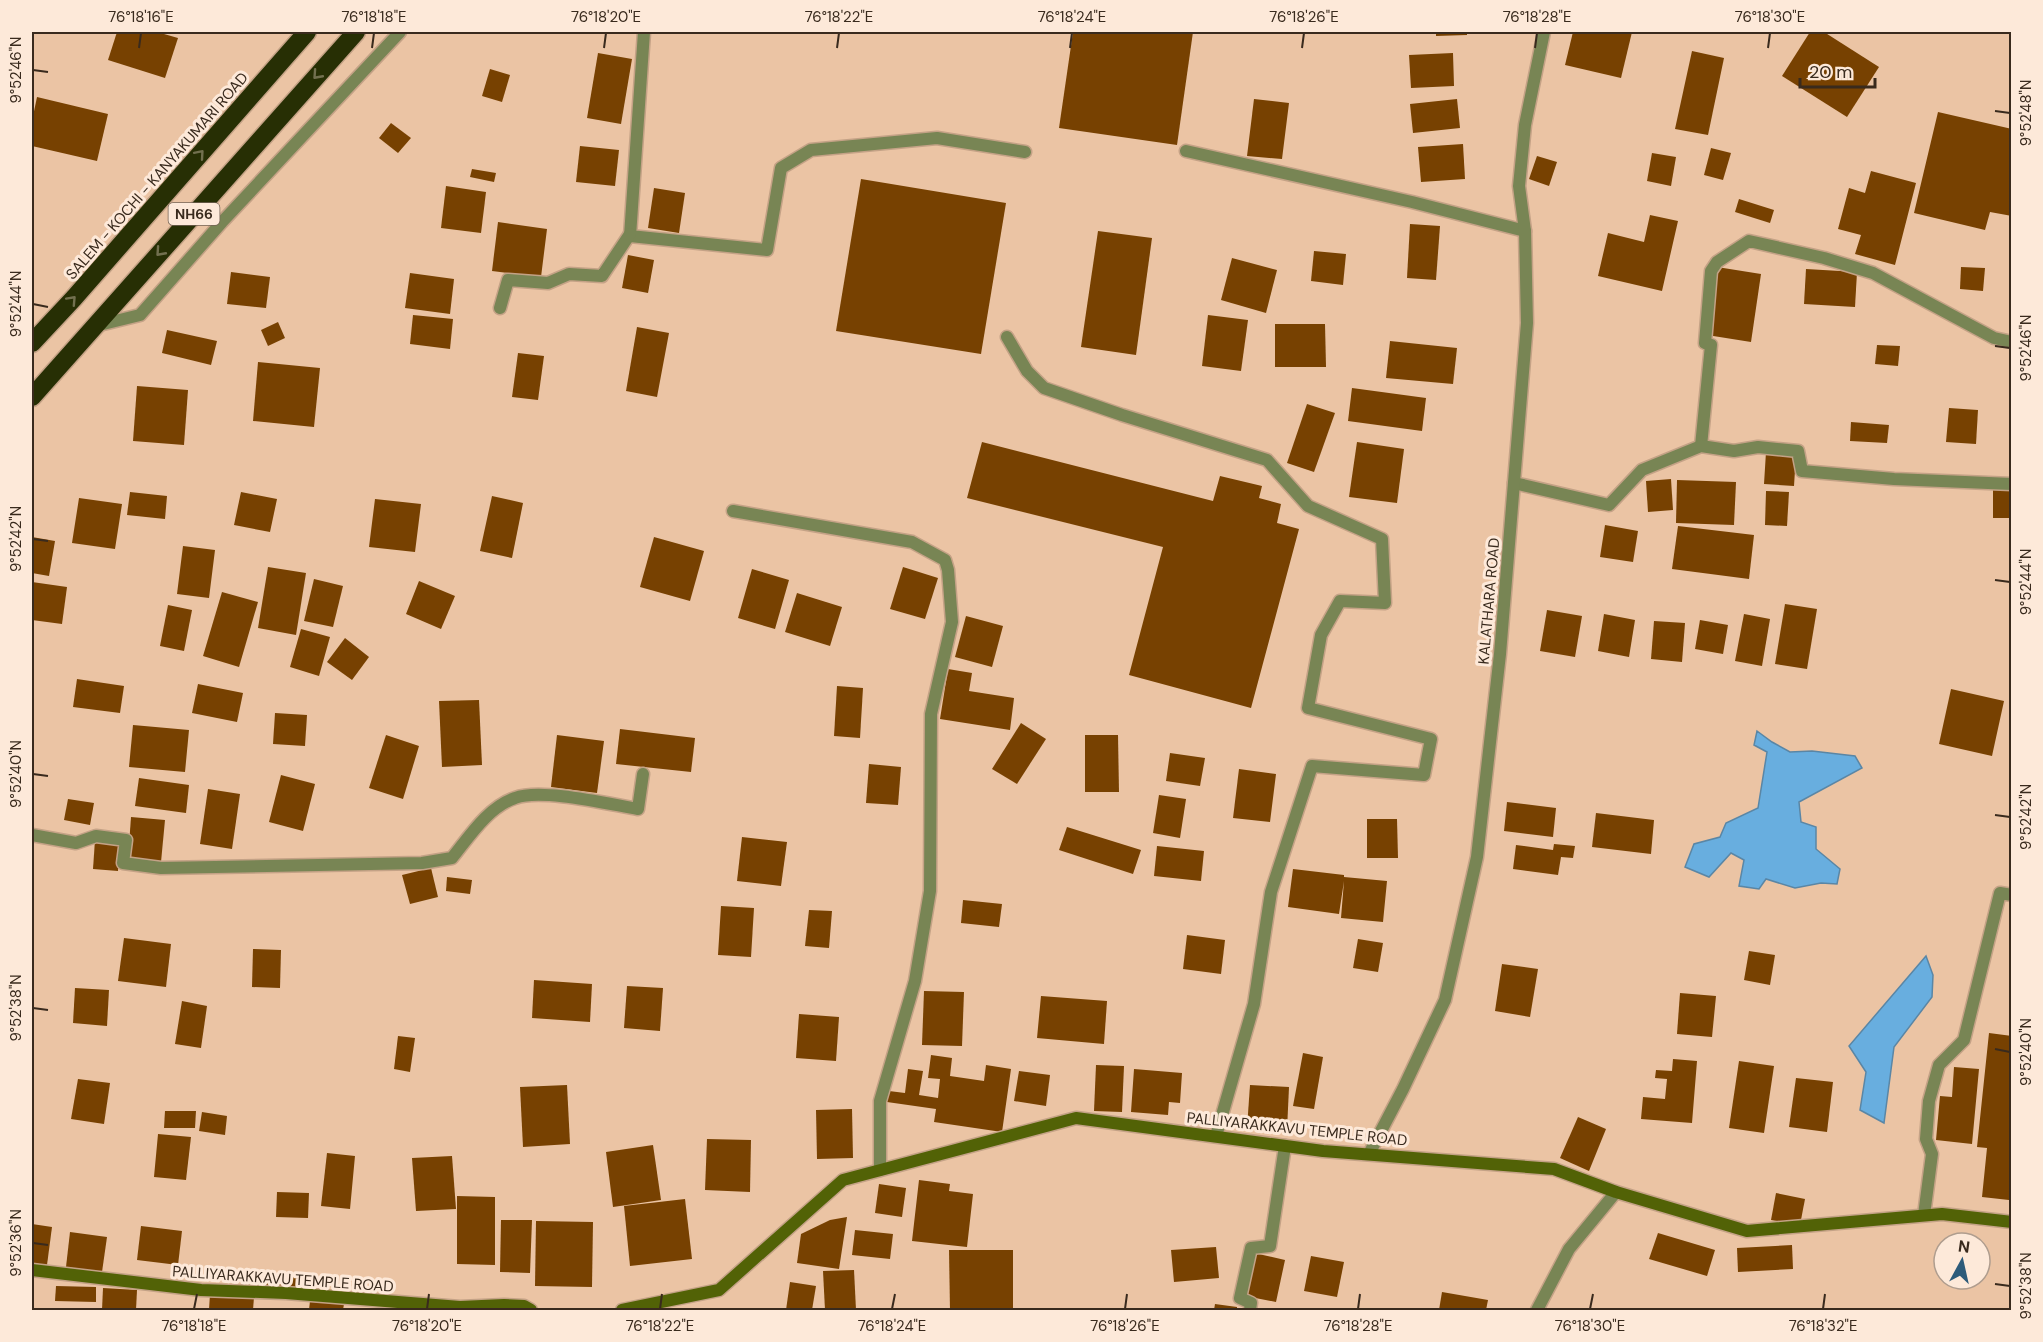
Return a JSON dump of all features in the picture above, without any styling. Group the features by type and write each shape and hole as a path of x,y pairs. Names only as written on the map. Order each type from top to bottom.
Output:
{"highway":[{"name":"SALEM - KOCHI - KANYAKUMARI ROAD","path":"32,343 307,32"},
{"name":"NH66","path":"32,397 356,32"}],"street":[{"path":"93,326 140,315 222,222 400,32"},
{"path":"500,308 508,280 549,283 569,274 602,276 630,234 644,32"},
{"name":"KALATHARA ROAD","path":"1369,1154 1445,1000 1477,857 1500,654 1527,323 1524,231 1519,186 1525,125 1544,32"},
{"path":"630,234 630,236 767,250 781,168 811,150 937,138 1025,152"},
{"path":"1186,151 1412,202 1524,231"},
{"path":"1701,446 1711,345 1705,343 1711,271 1717,262 1749,241 1824,258 1873,273 1994,338 2012,342"},
{"path":"1007,338 1027,371 1044,388 1267,460 1308,506 1382,539 1385,603 1341,601 1321,635 1308,708 1431,739 1424,775 1312,766 1271,892 1254,1004 1216,1136"},
{"path":"1514,483 1609,505 1642,470 1701,446 1734,451 1758,447 1797,452 1802,471 1894,479 2012,484"},
{"path":"733,510 912,542 945,560 948,570 952,622 931,714 930,891 915,981 880,1101 880,1170"},
{"path":"32,835 76,843 96,836 126,840 123,863 160,868 422,863 452,858 478,825 513,798 535,793 638,809 643,774"},
{"path":"1924,1215 1932,1154 1926,1139 1929,1101 1936,1074 1939,1065 1964,1040 2001,893 2012,895"},
{"name":"PALLIYARAKKAVU TEMPLE ROAD","path":"622,1311 719,1290 843,1180 1076,1118 1285,1146 1554,1169 1616,1192 1747,1231 1942,1214 2012,1222"},
{"path":"1250,1311 1251,1303 1240,1298 1242,1288 1251,1248 1270,1246 1285,1146"},
{"path":"1537,1311 1569,1249 1616,1192"},
{"name":"PALLIYARAKKAVU TEMPLE ROAD","path":"32,1270 201,1290 285,1293 460,1307 524,1306 531,1311"}],"water":[{"path":"1757,731 1790,752 1812,751 1855,756 1862,768 1799,802 1801,822 1816,827 1816,849 1840,869 1837,884 1821,883 1795,888 1766,879 1759,889 1739,886 1744,860 1731,853 1709,877 1685,867 1694,844 1720,837 1726,823 1758,808 1767,752 1754,745"},
{"path":"1926,956 1933,975 1932,997 1894,1047 1884,1123 1860,1110 1866,1072 1849,1046"}],"building":[{"path":"117,32 157,32 178,38 165,78 108,60"},
{"path":"1073,32 1193,32 1177,145 1059,128"},
{"path":"1436,32 1467,32 1467,35 1436,36"},
{"path":"1573,32 1632,32 1621,78 1565,65"},
{"path":"1810,32 1824,32 1879,67 1847,117 1782,76"},
{"path":"1692,51 1724,58 1708,135 1675,129"},
{"path":"598,53 632,59 621,124 587,118"},
{"path":"1453,53 1454,86 1411,88 1409,55"},
{"path":"490,69 510,75 502,102 482,96"},
{"path":"37,97 108,114 97,161 32,146 32,121"},
{"path":"1254,99 1289,103 1282,159 1247,156"},
{"path":"1457,99 1460,128 1413,133 1410,104"},
{"path":"1938,112 2012,129 2012,216 1990,212 1985,230 1914,213"},
{"path":"391,123 411,138 398,153 379,138"},
{"path":"1463,144 1465,179 1421,182 1418,147"},
{"path":"580,146 619,150 615,186 576,182"},
{"path":"1711,148 1731,153 1723,180 1704,175"},
{"path":"1652,153 1676,157 1671,186 1647,181"},
{"path":"1537,156 1557,162 1549,186 1529,179"},
{"path":"472,169 496,173 494,182 470,177"},
{"path":"1871,171 1916,183 1895,265 1855,254 1861,235 1838,229 1849,188 1865,193"},
{"path":"861,179 1006,203 981,354 836,331"},
{"path":"446,186 486,192 481,233 441,228"},
{"path":"654,188 685,193 679,233 648,228"},
{"path":"1739,199 1774,210 1770,223 1735,212"},
{"path":"1650,215 1678,221 1662,291 1598,276 1608,233 1644,242"},
{"path":"498,222 547,229 541,277 492,271"},
{"path":"1410,224 1440,226 1436,280 1407,278"},
{"path":"1098,231 1152,238 1136,355 1081,347"},
{"path":"1314,251 1346,254 1343,285 1311,281"},
{"path":"628,255 654,260 648,293 622,288"},
{"path":"1232,258 1277,270 1266,313 1221,300"},
{"path":"1717,267 1761,274 1751,342 1707,335"},
{"path":"1961,267 1985,268 1983,291 1960,289"},
{"path":"1806,269 1857,272 1855,307 1804,304"},
{"path":"231,272 270,277 266,308 227,304"},
{"path":"410,273 454,279 450,314 405,308"},
{"path":"413,315 453,319 450,349 410,344"},
{"path":"1208,315 1248,320 1241,371 1202,366"},
{"path":"278,322 285,338 268,346 261,330"},
{"path":"1275,324 1325,324 1326,367 1275,367"},
{"path":"637,327 669,333 657,397 626,391"},
{"path":"167,330 217,341 211,365 162,353"},
{"path":"1390,341 1457,348 1453,384 1386,378"},
{"path":"1877,345 1900,346 1898,366 1875,364"},
{"path":"518,353 544,356 538,400 512,397"},
{"path":"258,362 320,368 314,427 253,421"},
{"path":"137,386 188,390 184,445 133,441"},
{"path":"1352,388 1426,398 1422,431 1348,421"},
{"path":"1307,404 1335,413 1314,472 1287,463"},
{"path":"1949,408 1978,410 1976,444 1946,442"},
{"path":"1851,422 1889,425 1887,443 1850,441"},
{"path":"982,442 1213,501 1220,476 1262,486 1259,498 1281,504 1277,523 1299,529 1251,708 1129,675 1163,547 967,498"},
{"path":"1357,442 1404,449 1397,503 1349,497"},
{"path":"1766,452 1796,454 1794,486 1764,484"},
{"path":"1671,479 1673,510 1648,512 1646,481"},
{"path":"1677,480 1736,482 1734,525 1676,523"},
{"path":"1993,487 2012,487 2012,518 1993,518"},
{"path":"1766,491 1789,492 1787,526 1765,525"},
{"path":"130,492 167,496 165,519 127,515"},
{"path":"241,492 277,499 270,532 234,525"},
{"path":"492,496 523,503 512,558 480,551"},
{"path":"79,498 122,504 115,549 72,543"},
{"path":"375,499 421,504 415,552 369,547"},
{"path":"1605,525 1638,531 1633,562 1600,557"},
{"path":"1678,526 1754,535 1749,579 1672,569"},
{"path":"32,537 55,541 49,576 32,573"},
{"path":"654,537 704,551 690,601 640,587"},
{"path":"183,546 215,550 209,598 177,594"},
{"path":"268,567 306,573 296,635 258,628"},
{"path":"903,567 938,578 925,619 890,609"},
{"path":"752,569 789,580 775,629 738,618"},
{"path":"314,579 343,586 333,627 304,621"},
{"path":"419,581 455,596 441,629 406,614"},
{"path":"32,582 67,587 62,624 32,620"},
{"path":"222,592 258,602 239,667 203,656"},
{"path":"797,593 842,607 830,646 785,632"},
{"path":"1785,604 1817,609 1807,669 1775,664"},
{"path":"168,605 192,610 184,651 160,646"},
{"path":"1547,610 1582,616 1575,657 1540,651"},
{"path":"1604,614 1635,620 1629,657 1598,651"},
{"path":"1744,614 1770,619 1762,666 1735,661"},
{"path":"966,616 1003,626 992,667 955,657"},
{"path":"1700,620 1728,625 1723,654 1695,649"},
{"path":"1654,621 1685,623 1682,662 1651,659"},
{"path":"301,629 330,637 319,676 290,667"},
{"path":"345,638 369,657 352,680 327,662"},
{"path":"948,669 972,673 969,691 1014,698 1010,730 940,719"},
{"path":"77,679 124,686 120,713 73,707"},
{"path":"198,684 243,693 237,722 192,713"},
{"path":"837,686 863,688 860,738 834,736"},
{"path":"1951,689 2004,701 1992,756 1939,744"},
{"path":"479,700 482,765 442,767 439,701"},
{"path":"275,713 307,715 305,746 273,744"},
{"path":"1021,723 1046,739 1017,784 992,769"},
{"path":"133,725 189,730 185,772 129,767"},
{"path":"620,729 695,738 691,772 616,764"},
{"path":"386,735 419,746 403,799 369,788"},
{"path":"557,735 604,741 597,793 551,787"},
{"path":"1085,735 1118,735 1119,792 1085,792"},
{"path":"1170,753 1205,758 1200,786 1166,781"},
{"path":"869,764 901,767 898,805 866,803"},
{"path":"1239,769 1276,774 1270,822 1233,818"},
{"path":"281,775 315,784 303,831 269,822"},
{"path":"139,778 189,785 186,813 135,806"},
{"path":"208,789 240,794 232,849 200,844"},
{"path":"1159,795 1186,799 1180,838 1153,833"},
{"path":"68,799 94,803 90,825 64,820"},
{"path":"1507,802 1556,808 1553,837 1504,831"},
{"path":"1596,813 1654,820 1651,854 1592,847"},
{"path":"131,817 165,820 161,862 128,859"},
{"path":"1367,819 1397,819 1398,858 1367,858"},
{"path":"1067,827 1141,850 1133,874 1059,850"},
{"path":"742,837 787,842 781,886 737,881"},
{"path":"95,840 120,842 118,871 93,869"},
{"path":"1554,844 1575,846 1573,858 1561,857 1558,875 1513,869 1516,845 1553,850"},
{"path":"1157,846 1204,851 1201,881 1154,876"},
{"path":"431,868 438,897 410,904 402,875"},
{"path":"1293,869 1387,881 1383,922 1341,918 1344,881 1339,914 1288,907"},
{"path":"447,877 472,880 470,894 446,891"},
{"path":"963,900 1002,904 999,927 961,923"},
{"path":"721,906 754,908 751,957 718,955"},
{"path":"809,910 832,911 829,948 805,946"},
{"path":"1187,935 1225,940 1221,974 1183,969"},
{"path":"124,938 171,944 166,987 118,981"},
{"path":"1358,939 1383,943 1378,972 1353,968"},
{"path":"253,949 281,950 280,988 252,987"},
{"path":"1749,951 1775,955 1770,985 1744,980"},
{"path":"1502,964 1538,969 1530,1017 1495,1011"},
{"path":"534,980 592,984 590,1022 532,1018"},
{"path":"627,986 663,988 660,1031 624,1028"},
{"path":"75,988 109,990 107,1026 73,1023"},
{"path":"924,991 964,992 962,1046 922,1045"},
{"path":"1680,993 1716,996 1712,1037 1677,1034"},
{"path":"1041,996 1107,1001 1104,1044 1037,1038"},
{"path":"182,1001 207,1006 201,1048 175,1044"},
{"path":"799,1014 839,1017 836,1061 796,1058"},
{"path":"1989,1033 2012,1036 2012,1175 2009,1200 1982,1197 1987,1148 1977,1147"},
{"path":"398,1036 415,1038 410,1072 394,1069"},
{"path":"1303,1053 1323,1057 1314,1109 1293,1106"},
{"path":"931,1055 952,1058 950,1076 984,1081 986,1065 1011,1069 1002,1132 934,1122 936,1109 887,1102 889,1091 905,1093 908,1069 923,1071 919,1095 938,1098 940,1079 928,1078"},
{"path":"1673,1059 1697,1061 1692,1123 1641,1119 1643,1097 1665,1099 1667,1079 1655,1078 1656,1070 1672,1071"},
{"path":"1739,1061 1774,1066 1764,1133 1729,1128"},
{"path":"1096,1065 1124,1066 1122,1112 1094,1111"},
{"path":"1954,1067 1979,1069 1972,1144 1936,1140 1940,1096 1952,1097"},
{"path":"1134,1069 1182,1073 1180,1103 1169,1102 1168,1115 1131,1112"},
{"path":"1019,1071 1050,1075 1046,1106 1014,1101"},
{"path":"1796,1078 1833,1082 1827,1132 1789,1127"},
{"path":"78,1079 110,1083 104,1124 71,1119"},
{"path":"567,1085 570,1144 523,1147 520,1087"},
{"path":"1250,1085 1289,1087 1287,1130 1247,1128"},
{"path":"852,1109 853,1158 817,1159 816,1110"},
{"path":"165,1111 196,1111 195,1128 164,1128"},
{"path":"202,1112 227,1116 225,1135 199,1131"},
{"path":"1578,1117 1606,1129 1589,1171 1560,1158"},
{"path":"158,1134 191,1137 186,1180 154,1177"},
{"path":"707,1139 751,1140 750,1192 705,1190"},
{"path":"653,1145 661,1200 613,1207 606,1152"},
{"path":"327,1153 355,1156 350,1209 321,1206"},
{"path":"452,1156 456,1209 416,1211 412,1158"},
{"path":"919,1180 950,1184 949,1191 973,1194 967,1247 912,1241"},
{"path":"879,1184 906,1188 902,1217 875,1213"},
{"path":"277,1192 309,1193 308,1218 276,1217"},
{"path":"1776,1193 1805,1199 1800,1225 1771,1220"},
{"path":"457,1196 495,1197 495,1265 457,1264"},
{"path":"685,1199 692,1259 630,1266 624,1206"},
{"path":"847,1217 839,1269 797,1263 801,1234 830,1220"},
{"path":"501,1220 532,1220 530,1273 500,1272"},
{"path":"536,1221 593,1222 592,1287 535,1286"},
{"path":"32,1224 52,1227 47,1265 32,1263"},
{"path":"141,1226 182,1231 178,1265 137,1260"},
{"path":"855,1230 893,1234 890,1259 852,1255"},
{"path":"70,1232 107,1237 102,1272 66,1267"},
{"path":"1658,1233 1715,1250 1707,1276 1649,1259"},
{"path":"1792,1245 1793,1269 1738,1272 1737,1248"},
{"path":"1216,1247 1219,1278 1174,1282 1171,1250"},
{"path":"949,1250 1013,1250 1013,1310 950,1310"},
{"path":"1254,1253 1285,1260 1276,1302 1245,1296"},
{"path":"1311,1256 1344,1262 1337,1297 1304,1291"},
{"path":"854,1270 856,1310 825,1310 823,1271"},
{"path":"267,1273 307,1277 306,1290 266,1287"},
{"path":"790,1282 816,1286 812,1310 786,1310"},
{"path":"56,1286 96,1287 96,1302 55,1301"},
{"path":"103,1288 137,1290 136,1310 102,1310"},
{"path":"1442,1292 1488,1300 1486,1310 1439,1310"},
{"path":"210,1294 254,1297 253,1310 209,1310"},
{"path":"310,1301 344,1304 343,1310 309,1310"},
{"path":"1215,1304 1237,1307 1237,1310 1214,1310"}]}
